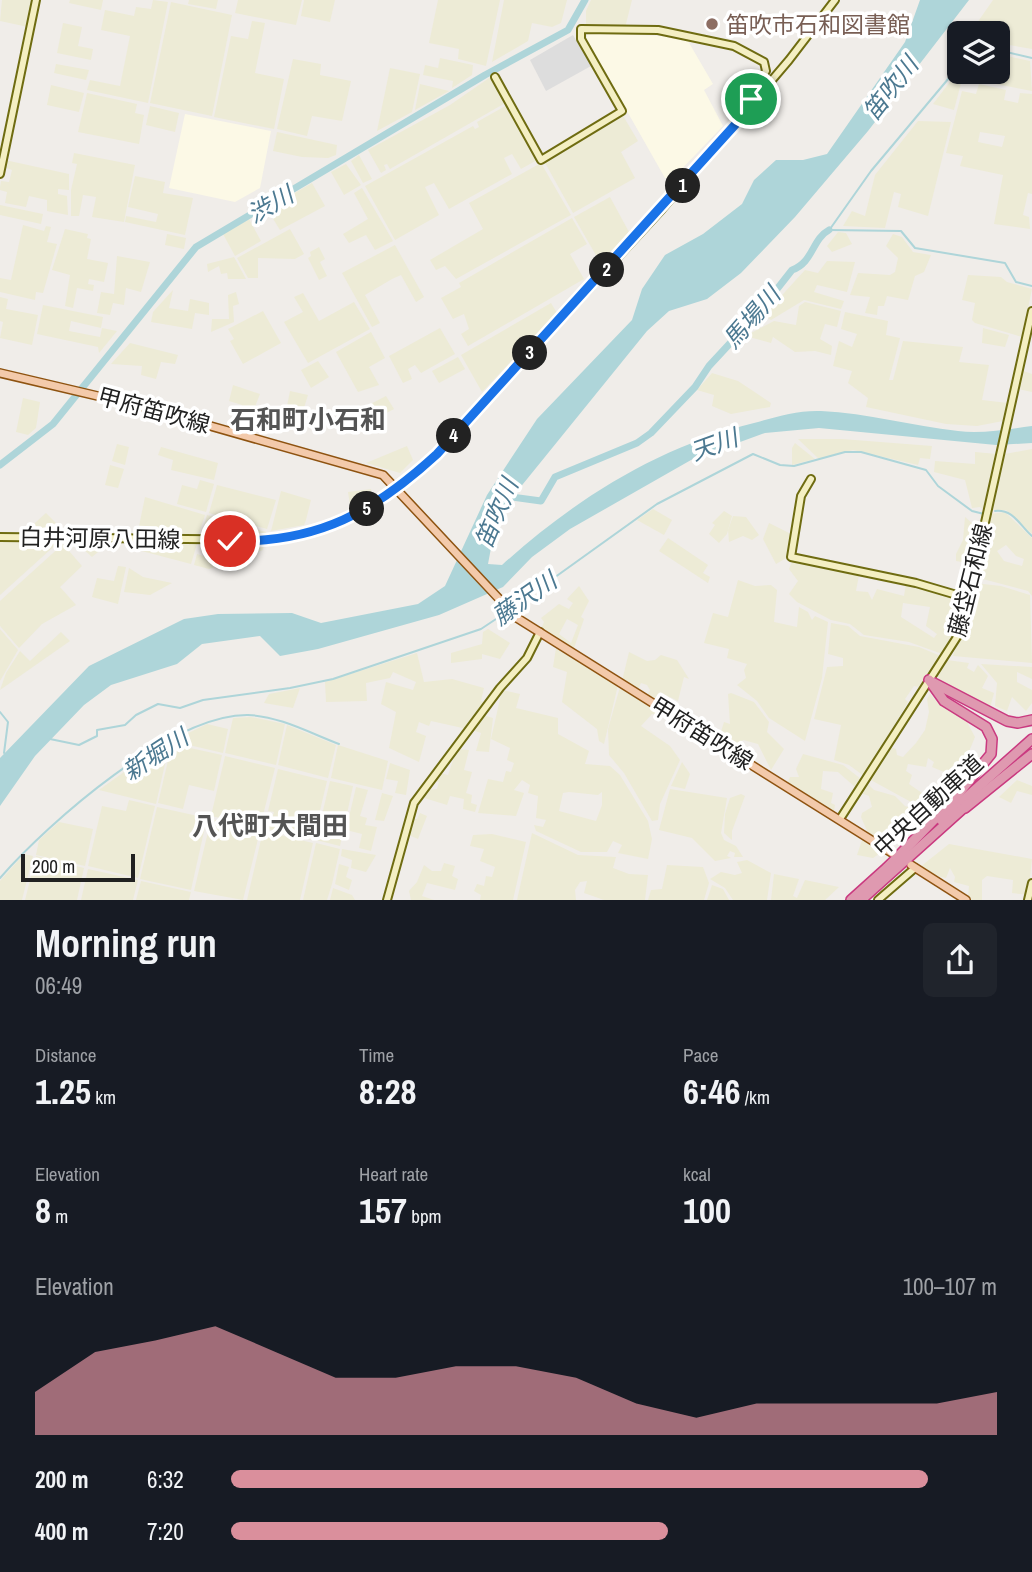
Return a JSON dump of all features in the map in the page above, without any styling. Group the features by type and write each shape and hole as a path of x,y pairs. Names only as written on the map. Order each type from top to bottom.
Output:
{"highway":[{"path":"929,680 1007,720 1018,723 1032,720"},
{"path":"887,868 954,799 991,754 992,739 986,727 944,701 929,680"},
{"name":"中央自動車道","path":"851,900 1032,739"},
{"name":"中央自動車道","path":"860,900 1032,747"},
{"path":"939,830 1032,754"}],"main road":[{"path":"0,174 36,0"},
{"path":"743,116 835,0"},
{"path":"495,77 541,160 622,111 581,39 581,29 658,30 734,46 764,61 766,72 742,110 743,116"},
{"name":"白井河原八田線","path":"0,537 275,540 335,525 400,491 453,437 743,116"},
{"name":"藤垈石和線","path":"840,819 929,680 954,646 1032,311"},
{"name":"甲府笛吹線","path":"0,373 87,392 383,475 512,614 892,853"},
{"path":"811,479 801,496 792,557 916,583 967,598"},
{"path":"387,900 414,803 500,688 527,658 540,632"},
{"path":"878,900 913,867 966,900"},
{"path":"1028,900 1032,883"}],"shaded area":[{"path":"2,0 33,0 28,27 0,21"},
{"path":"70,0 103,0 101,10 69,3"},
{"path":"153,0 168,2 148,103 87,90 90,80 120,86 130,36 101,30 105,10 134,16 136,7 151,9"},
{"path":"189,0 218,0 216,9 188,4"},
{"path":"238,0 302,0 296,25 235,13"},
{"path":"304,0 335,0 330,22 301,16"},
{"path":"438,0 500,0 486,66 458,59 459,49 429,43"},
{"path":"504,0 567,0 561,23 552,27 532,23 528,41 492,62"},
{"path":"591,0 632,0 625,28 586,25 586,11"},
{"path":"993,0 1032,0 1032,49 1010,45 1010,21 978,21"},
{"path":"171,2 232,15 212,116 150,103"},
{"path":"252,21 265,23 255,73 284,79 274,129 214,117 231,36 248,39"},
{"path":"63,23 82,27 78,46 93,49 91,60 57,53"},
{"path":"588,33 661,36 688,41 713,84 704,90 723,126 673,178 665,178 586,39"},
{"path":"573,35 591,66 546,91 530,60"},
{"path":"1010,57 1030,61 1032,91 996,84 1010,84"},
{"path":"440,58 473,65 472,75 452,88 453,81 423,75 425,65 438,68"},
{"path":"293,59 321,64 320,75 351,81 342,121 312,116 307,136 277,129"},
{"path":"56,64 89,70 86,80 54,73"},
{"path":"390,68 420,74 412,112 377,131"},
{"path":"492,76 507,102 390,169 387,164 384,165 386,170 381,173 368,150 450,105"},
{"path":"420,84 449,91 415,110"},
{"path":"948,84 961,84 954,110 933,104"},
{"path":"979,84 1006,90 1004,100 1018,103 1020,93 1032,94 1032,194 1028,193 1023,215 1029,217 1030,229 994,224 1003,175 960,166 963,156 946,153 962,91 976,94","holes":["980,132 1005,136 1002,147 978,142"]},
{"path":"51,85 84,93 79,112 47,105"},
{"path":"87,93 137,104 135,113 144,115 139,144 78,132"},
{"path":"507,105 539,159 521,169 512,154 504,158 512,174 449,209 434,183 425,187 439,215 395,240 365,186 473,126 475,129 479,127 477,122"},
{"path":"150,106 179,113 175,132 146,125"},
{"path":"185,114 271,131 260,188 235,202 169,188"},
{"path":"622,114 638,141 621,152 635,178 573,213 544,161"},
{"path":"918,121 951,122 928,216 898,207 901,194 894,192 885,228 843,226 852,211 865,216 875,175"},
{"path":"277,132 337,145 336,155 328,158 302,157 273,151"},
{"path":"74,153 135,165 124,222 92,217 96,197 83,195 79,216 71,216 71,190 77,164 72,163"},
{"path":"359,155 372,179 363,183 351,161"},
{"path":"5,160 69,174 69,190 58,189 58,194 67,196 68,215 47,211 47,200 29,196 26,207 5,203 7,192 0,190 1,181 9,182 12,170 4,167"},
{"path":"541,163 571,215 456,279 445,266 436,270 430,260 483,229 469,203"},
{"path":"346,164 361,185 344,195 331,172"},
{"path":"135,176 165,182 163,193 193,198 185,235 125,222 126,216 156,222 158,214 128,207"},
{"path":"312,183 325,206 280,230 267,209"},
{"path":"362,188 393,241 375,250 366,235 349,243 343,234 368,219 354,193"},
{"path":"610,197 629,232 601,264 574,217"},
{"path":"0,205 43,214 41,224 0,215"},
{"path":"572,218 587,244 570,254 584,279 468,346 461,334 469,329 464,314 453,319 441,298 461,287 459,283"},
{"path":"249,219 261,241 235,256 223,234"},
{"path":"23,225 44,231 46,226 51,227 47,242 57,244 43,293 36,292 35,300 0,292 0,278 11,280"},
{"path":"65,229 88,234 87,238 91,239 87,259 108,263 104,282 89,279 88,284 94,285 93,291 77,288 73,308 65,306 70,275 52,270"},
{"path":"290,229 304,254 295,259 258,258 258,278 248,278 237,258"},
{"path":"838,232 846,233 852,244 832,252 827,246"},
{"path":"167,234 186,238 184,249 165,245"},
{"path":"893,234 902,237 913,252 931,255 924,272 915,276 908,300 887,296 884,306 878,306 877,315 865,313 870,297 850,295 858,273 890,275 895,272 898,258 886,246"},
{"path":"395,245 424,297 416,302 401,275 392,279 365,295 380,323 372,327 342,273"},
{"path":"319,247 325,259 320,262 327,276 319,280 308,258 311,256 310,252"},
{"path":"117,256 150,262 141,292 126,288 124,305 113,303 110,315 97,313 101,292 114,294"},
{"path":"234,257 246,279 228,279 227,273 221,274 219,266 208,272 207,264"},
{"path":"827,261 855,262 847,292 817,285 814,292 844,301 841,309 804,300 771,320 764,315 805,270 818,273"},
{"path":"968,275 1001,277 1007,282 1032,289 1022,337 972,320 975,303 962,300"},
{"path":"173,290 169,308 188,311 190,299 209,303 209,315 195,313 192,329 151,322 153,312"},
{"path":"236,292 239,304 233,306 234,322 211,332 212,319 229,319 228,295"},
{"path":"303,293 319,321 354,302 370,329 308,363 284,322 303,312 294,297"},
{"path":"0,297 8,299 6,309 38,315 32,345 0,338 3,322 0,321"},
{"path":"805,302 841,311 837,327 825,324 820,339 832,346 831,355 815,351 795,352 773,337 771,343 749,337 751,333 774,321 796,325 799,306"},
{"path":"551,303 557,313 482,392 461,355"},
{"path":"43,305 103,317 101,328 71,321 69,331 100,337 102,328 117,331 99,353 98,347 37,334"},
{"path":"263,311 281,343 243,364 230,341 234,339 228,329"},
{"path":"845,312 888,321 886,335 900,338 889,380 893,380 903,341 963,347 959,362 989,365 982,400 1008,403 1003,421 977,426 946,424 866,407 868,398 848,383 852,371 833,366 839,341 852,347 857,334 841,329"},
{"path":"440,328 455,354 421,373 415,365 408,369 412,379 403,383 389,356"},
{"path":"983,328 1009,335 1005,347 982,343"},
{"path":"371,332 385,358 369,367 379,385 358,392 336,352"},
{"path":"130,343 178,355 175,364 161,362 156,379 141,375 142,366 111,364"},
{"path":"458,357 465,369 439,383 432,371"},
{"path":"318,361 329,377 311,388 301,370"},
{"path":"1021,370 1032,374 1032,392 1018,389"},
{"path":"712,373 738,381 771,403 770,407 731,414 712,406 714,395 697,390"},
{"path":"233,385 260,394 245,432 235,430 242,405 229,401"},
{"path":"290,391 308,395 298,427 278,421 286,411"},
{"path":"386,396 394,409 366,424 351,414"},
{"path":"23,398 40,402 36,428 28,435 16,432"},
{"path":"798,439 842,439 932,446 930,459 920,458 918,465 853,450 819,459"},
{"path":"795,443 815,459 792,465 792,448"},
{"path":"117,444 129,447 125,465 112,461"},
{"path":"407,446 413,460 400,473 366,463"},
{"path":"161,447 218,463 214,480 171,470 173,460 158,455"},
{"path":"1032,449 1032,534 1006,510 992,510 1005,454"},
{"path":"975,452 997,454 985,511 980,507 972,508 965,480 934,472 935,461 975,464"},
{"path":"110,465 124,469 118,488 105,485"},
{"path":"200,480 214,484 206,512 177,504 182,485 197,489"},
{"path":"217,485 276,500 267,529 209,513"},
{"path":"371,489 372,495 350,505 348,492"},
{"path":"281,491 311,500 306,520 304,525 271,531"},
{"path":"145,497 205,515 198,537 137,536"},
{"path":"653,509 672,520 664,535 637,520"},
{"path":"724,511 732,516 727,534 719,543 709,534 715,525 712,523"},
{"path":"1005,512 1032,538 1032,596 1028,591 975,577 991,514","holes":["1006,545 1016,556 1024,559 1022,566 1004,561 997,551"]},
{"path":"46,513 67,534 25,532"},
{"path":"207,515 266,532 266,537 201,537"},
{"path":"733,516 746,517 759,535 752,540 743,536 729,542 728,530"},
{"path":"965,517 981,531 973,564 956,561 956,554 963,540"},
{"path":"769,523 791,534 788,557 776,564 763,539"},
{"path":"668,538 708,565 703,573 710,577 708,583 659,551"},
{"path":"61,540 0,595 0,541"},
{"path":"91,541 109,543 92,557 83,549"},
{"path":"136,542 197,544 191,564 134,549"},
{"path":"63,544 82,566 60,587 76,605 42,624 19,648 0,626 0,601"},
{"path":"264,544 263,550 227,563 232,545"},
{"path":"197,554 226,563 209,569 194,565"},
{"path":"793,559 859,575 856,591 868,592 872,600 877,589 904,596 906,583 955,597 960,605 959,617 945,655 909,642 864,635 850,624 831,620 797,602 789,594 798,581 789,569","holes":["903,603 930,607 926,626 937,634 934,638 901,617"]},
{"path":"118,566 126,567 118,604 92,597 97,578 114,581"},
{"path":"129,568 143,577 172,583 150,595 124,592"},
{"path":"738,580 755,586 771,585 777,590 774,622 797,627 799,607 808,612 812,620 815,616 828,622 822,678 805,741 769,718 757,701 737,685 746,678 744,670 747,664 727,658 729,649 704,643 713,613 728,617"},
{"path":"974,583 1001,586 1030,595 1032,663 953,656"},
{"path":"579,586 589,601 581,617 584,619 573,651 541,629 544,622 541,618 559,604 569,609 573,603 567,599","holes":["567,619 578,625 571,643 559,634"]},
{"path":"831,623 848,626 860,636 919,647 943,657 919,687 914,686 905,699 908,702 864,776 849,765 834,760 841,725 814,719 827,667 843,666 843,658 828,654"},
{"path":"0,629 18,650 0,681"},
{"path":"488,629 510,643 500,659 482,654 482,659 451,663 451,653 482,644 483,632"},
{"path":"61,632 70,641 0,690 6,673 20,651 30,661"},
{"path":"556,648 618,685 604,744 599,741 597,729 562,702 567,672 553,667"},
{"path":"629,652 647,661 655,660 661,655 677,660 689,679 684,677 678,701 670,697 667,708 647,696 650,690 647,685 641,683 638,690 622,681"},
{"path":"417,653 424,682 452,679 484,688 481,701 486,703 467,729 431,721 429,726 419,722 416,732 426,736 419,762 389,748 396,712 381,704 386,682 413,690 416,682 393,672 390,678 366,683 367,701 326,702 325,682"},
{"path":"947,660 969,663 967,668 974,672 978,665 988,676 982,688 994,693 990,708 940,681 937,674"},
{"path":"981,664 1032,667 1032,679 1017,672 1017,682 1032,690 1032,703 1026,711 1012,697 1007,711 995,706 997,683"},
{"path":"620,687 667,716 652,714 641,726 670,746 680,760 660,804 658,820 652,821 624,773 609,755 608,729"},
{"path":"300,688 293,708 264,703 269,694"},
{"path":"502,690 520,694 516,708 558,718 558,734 589,751 585,764 610,766 620,775 648,821 652,839 648,859 618,853 622,845 613,841 607,852 581,852 536,831 534,825 543,827 546,820 536,818 538,796 528,793 530,785 522,780 514,790 524,793 516,816 478,813 488,779 503,782 506,771 511,772 514,763 507,760 510,748 491,739","holes":["602,792 602,805 596,821 559,811 563,793 598,795"]},
{"path":"728,694 754,702 769,722 767,732 784,749 771,770 758,744 743,740 736,748 719,738 724,722 730,724"},
{"path":"930,694 937,702 970,719 968,724 975,737 958,778 949,778 944,772 932,767 934,762 928,758 926,767 908,764 906,771 912,775 909,784 922,793 922,808 869,779 888,746 896,749 897,755 903,757 916,743 925,730 929,712 927,699"},
{"path":"483,715 493,718 489,752 476,751 481,733 472,730"},
{"path":"251,717 285,724 276,765 225,753 233,718"},
{"path":"207,724 228,729 223,753 172,741"},
{"path":"287,725 336,745 328,778 278,765"},
{"path":"170,742 156,804 99,790 138,762"},
{"path":"172,744 222,755 214,791 189,785 183,809 158,803"},
{"path":"338,745 388,761 382,790 331,778"},
{"path":"457,749 469,750 464,770 472,772 466,793 472,795 471,803 477,805 475,812 463,809 464,799 450,796 447,805 421,797 426,790 437,789 439,782 433,781 440,773 448,775"},
{"path":"803,754 843,765 861,779 855,787 838,772 823,771 821,789 833,793 831,803 835,805 834,811 787,784 790,777 799,777 796,769"},
{"path":"225,756 275,768 260,827 211,816"},
{"path":"682,762 690,774 685,789 671,786"},
{"path":"390,763 410,770 406,795 395,793 398,781 386,779"},
{"path":"278,769 327,781 313,840 264,828 267,817 272,818 274,812 268,811"},
{"path":"1017,780 1032,786 1032,795 1017,791 1011,803 999,797"},
{"path":"330,781 353,786 340,846 316,840"},
{"path":"867,783 874,790 895,796 905,806 928,814 888,847 868,833 861,817 862,813 872,807 869,796 861,793"},
{"path":"356,787 368,790 360,816 367,818 365,825 377,827 371,851 359,848 362,834 346,830"},
{"path":"670,789 727,798 721,833 724,840 736,846 743,857 734,857 735,853 730,851 727,856 731,858 715,861 692,838 659,830"},
{"path":"382,793 393,796 384,821 375,820"},
{"path":"741,794 745,796 732,831 732,840 724,833 725,814 730,798"},
{"path":"129,800 155,806 138,878 88,866 102,806 126,811"},
{"path":"157,807 207,818 191,890 140,879"},
{"path":"420,813 427,816 418,839 406,834 411,819 417,819"},
{"path":"211,819 260,831 243,900 194,891"},
{"path":"59,822 93,829 85,866 36,855 39,840"},
{"path":"263,831 313,843 300,900 247,900"},
{"path":"532,833 578,855 616,857 613,868 629,874 648,875 645,900 604,900 584,893 587,881 580,882 575,890 576,900 517,900"},
{"path":"492,834 526,842 513,900 480,900 481,895 474,891 477,884 484,886 486,876 492,877 495,867 480,861 484,849 470,846 473,835"},
{"path":"862,840 882,852 873,858 857,855"},
{"path":"316,843 340,849 327,900 303,900"},
{"path":"949,844 1032,859 1028,895 1012,893 1013,880 987,876 982,880 982,900 971,900 968,898 969,886 954,882 955,877 950,868 946,878 931,875 920,867"},
{"path":"342,849 376,855 366,872 351,868 352,860 341,856"},
{"path":"24,854 33,856 22,900 0,900 0,881"},
{"path":"36,856 84,868 77,900 25,900"},
{"path":"747,860 771,873 767,900 733,900 725,888 710,879 721,872 735,875 742,873 737,862"},
{"path":"444,863 455,866 452,876 458,879 455,890 427,883 422,896 434,900 411,900 409,891 417,882 424,865 432,871 441,871"},
{"path":"339,864 349,867 346,877 352,880 349,890 335,884"},
{"path":"667,865 703,867 709,883 704,900 648,900 651,890 662,889"},
{"path":"88,869 138,880 133,900 81,900"},
{"path":"774,874 799,879 793,896 797,898 805,880 839,887 825,900 771,900"},
{"path":"141,881 191,892 189,900 136,900"},
{"path":"712,885 723,889 729,900 707,900"},
{"path":"333,888 352,895 355,900 330,900"}],"water":[{"path":"920,0 969,0 953,21 947,21 947,29 868,131 795,217 741,273 707,299 669,311 647,331 497,516 488,564 502,565 589,497 651,461 719,433 787,414 838,412 967,432 1032,426 1032,443 996,445 819,428 765,433 691,460 570,529 532,557 503,587 439,615 318,649 280,656 260,636 202,644 177,664 111,685 84,705 35,756 0,806 0,758 89,666 184,619 218,614 292,613 321,623 418,604 445,586 487,495 537,419 632,320 642,289 665,255 703,234 742,204 754,180 776,160 803,160 827,154 905,42"}],"waterway":[{"name":"渋川","path":"0,465 53,424 196,247 485,75 568,30 585,0"},
{"name":"馬場川","path":"1010,53 1032,58"},
{"name":"馬場川","path":"830,229 871,171 947,80"},
{"path":"829,230 901,231 915,248 1005,263 1016,282 1032,286"},
{"name":"馬場川","path":"504,496 541,501 555,477 637,443 651,433 695,387 709,366 759,312 792,270 804,262 819,239 829,230"},
{"name":"藤沢川","path":"512,608 657,504 753,454 780,465 794,466 845,452 861,452 926,470 938,486 972,511 984,514"},
{"name":"藤沢川","path":"995,511 1012,515 1032,536"},
{"name":"藤沢川","path":"50,739 79,745 97,736 97,730 125,725 136,715 158,704 180,708 203,700 333,679 481,629 508,611"},
{"path":"0,712 8,722 4,753"},
{"name":"新堀川","path":"0,878 49,829 114,775 149,751 184,732 218,719 248,715 283,722 339,744"}],"place":[{"name":"笛吹市石和図書館","path":"712,24"}],"district":[{"name":"石和町小石和","path":"308,419"},
{"name":"八代町大間田","path":"270,825"}],"route":[{"path":"230,541 275,540 328,527 351,518 404,485 437,454 708,158 743,116 742,110 751,99"}],"water label":[{"name":"笛吹川","path":"890,88"},
{"name":"天川","path":"714,444"},
{"name":"笛吹川","path":"496,513"}]}
